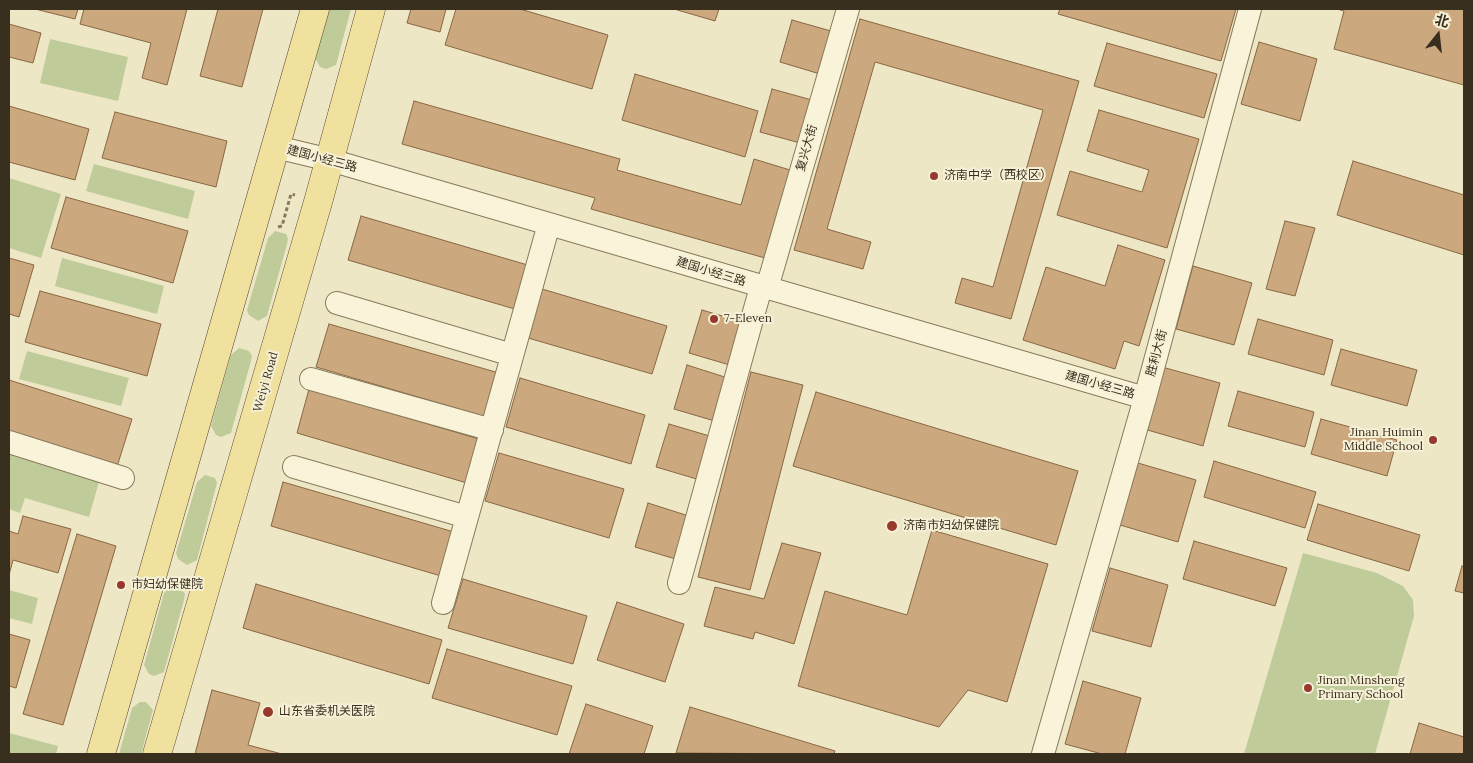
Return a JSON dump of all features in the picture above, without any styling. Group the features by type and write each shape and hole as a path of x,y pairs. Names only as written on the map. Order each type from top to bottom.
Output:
{"main road":[{"path":"101,754 315,9"},
{"name":"Weiyi Road","path":"157,754 330,160 371,9"}],"street":[{"name":"复兴大街","path":"680,583 764,288 848,9"},
{"name":"胜利大街","path":"1043,754 1145,398 1250,9"},
{"name":"建国小经三路","path":"276,147 330,160 1145,398"},
{"path":"443,603 549,224"},
{"path":"338,303 512,356"},
{"path":"311,380 492,430"},
{"path":"9,442 123,478"},
{"path":"294,467 467,517"}],"path":[{"path":"276,229 282,226 291,194 298,196"}],"green space":[{"path":"329,9 351,9 336,65 326,69 320,67 315,58"},
{"path":"50,39 128,57 118,101 40,83"},
{"path":"94,164 195,191 188,219 86,191"},
{"path":"9,178 61,194 41,258 9,248"},
{"path":"275,231 286,234 288,239 267,316 258,321 249,315 247,310 268,238"},
{"path":"62,258 164,286 157,314 55,286"},
{"path":"239,348 249,351 252,356 251,361 231,433 221,437 216,435 211,426 231,355"},
{"path":"27,351 129,378 121,406 19,379"},
{"path":"9,447 101,475 89,517 25,498 20,513 9,509"},
{"path":"205,475 215,478 217,483 197,560 187,565 178,559 176,553 197,482"},
{"path":"1303,553 1377,573 1403,586 1413,600 1414,616 1375,754 1244,754"},
{"path":"172,586 182,590 185,594 184,600 164,672 154,676 149,674 144,665 164,593"},
{"path":"9,590 38,598 32,624 9,618"},
{"path":"140,702 146,702 153,710 141,754 119,754 132,708"},
{"path":"9,733 58,746 56,754 9,754"}],"building":[{"path":"35,9 78,9 75,19"},
{"path":"84,9 187,9 167,85 142,78 151,43 80,24"},
{"path":"218,9 263,9 242,87 200,76"},
{"path":"411,9 446,9 440,32 407,23"},
{"path":"456,9 520,9 608,35 592,89 445,45"},
{"path":"674,9 719,9 715,21"},
{"path":"1060,9 1236,9 1221,61 1058,14"},
{"path":"1337,9 1464,9 1464,85 1334,49 1344,11"},
{"path":"860,19 1079,81 1011,319 955,303 962,278 993,287 1043,110 875,62 827,229 871,242 863,269 794,250"},
{"path":"792,20 831,31 820,74 780,62"},
{"path":"9,24 41,33 33,63 9,57"},
{"path":"1259,42 1317,59 1300,121 1241,104"},
{"path":"1107,43 1217,74 1204,118 1094,86"},
{"path":"635,74 758,111 745,157 622,120"},
{"path":"772,89 812,100 800,143 760,132"},
{"path":"414,101 620,159 617,170 741,205 754,159 790,170 765,258 591,209 595,198 402,144"},
{"path":"9,106 89,129 75,180 9,162"},
{"path":"1099,110 1199,139 1167,248 1057,215 1070,171 1142,192 1149,170 1087,151"},
{"path":"115,112 227,141 216,187 102,158"},
{"path":"1353,161 1464,195 1464,255 1337,215"},
{"path":"66,197 188,231 173,283 51,248"},
{"path":"361,216 531,266 518,310 348,260"},
{"path":"1285,221 1315,228 1295,296 1266,289"},
{"path":"1118,245 1165,260 1139,346 1124,341 1115,369 1023,340 1046,267 1105,286"},
{"path":"9,258 34,265 19,317 9,314"},
{"path":"1193,266 1252,283 1234,345 1176,329"},
{"path":"542,289 667,326 652,374 528,338"},
{"path":"40,291 161,324 147,376 25,342"},
{"path":"702,310 746,323 733,366 689,353"},
{"path":"1258,319 1333,340 1324,375 1248,354"},
{"path":"329,324 499,373 486,417 316,367"},
{"path":"1341,349 1417,370 1407,406 1331,385"},
{"path":"687,365 731,379 718,422 674,409"},
{"path":"1162,367 1220,383 1203,446 1144,429"},
{"path":"751,372 803,385 750,590 698,577"},
{"path":"520,378 645,415 631,464 506,427"},
{"path":"9,380 132,419 115,473 9,439"},
{"path":"309,389 479,439 467,483 297,433"},
{"path":"1238,391 1314,412 1305,447 1228,426"},
{"path":"816,392 1078,471 1056,545 793,466"},
{"path":"1321,419 1397,440 1387,476 1311,454"},
{"path":"669,424 713,437 700,480 656,467"},
{"path":"499,453 624,489 609,538 485,501"},
{"path":"1214,461 1316,492 1305,528 1204,497"},
{"path":"1138,463 1196,480 1178,542 1120,525"},
{"path":"283,482 454,532 441,576 271,526"},
{"path":"648,503 692,517 679,560 635,547"},
{"path":"1318,504 1420,535 1409,571 1307,540"},
{"path":"23,516 71,529 58,573 13,560 9,575 9,531 18,534"},
{"path":"932,530 1048,564 1007,702 968,690 939,727 798,686 825,591 907,615"},
{"path":"77,534 116,546 63,725 23,714"},
{"path":"1194,541 1287,568 1275,606 1183,579"},
{"path":"782,543 821,553 794,644 755,632 753,639 704,626 715,587 764,599"},
{"path":"1462,566 1464,567 1464,593 1455,591"},
{"path":"1110,568 1168,585 1151,647 1092,631"},
{"path":"463,579 587,616 573,664 448,628"},
{"path":"256,584 442,640 429,684 243,628"},
{"path":"617,602 684,624 665,682 597,660"},
{"path":"9,634 30,640 16,688 9,686"},
{"path":"447,649 572,686 557,735 432,698"},
{"path":"1083,681 1141,698 1125,754 1102,754 1065,744"},
{"path":"212,690 260,703 248,745 282,754 195,754"},
{"path":"586,704 653,726 644,754 569,754"},
{"path":"690,707 835,751 834,754 676,753"},
{"path":"1419,723 1464,737 1464,754 1410,754"}],"place":[{"name":"济南中学（西校区）","path":"934,176"},
{"name":"7-Eleven","path":"714,319"},
{"name":"Jinan Huimin Middle School","path":"1433,440"},
{"name":"济南市妇幼保健院","path":"892,526"},
{"name":"市妇幼保健院","path":"121,585"},
{"name":"Jinan Minsheng Primary School","path":"1308,688"},
{"name":"山东省委机关医院","path":"268,712"}]}
